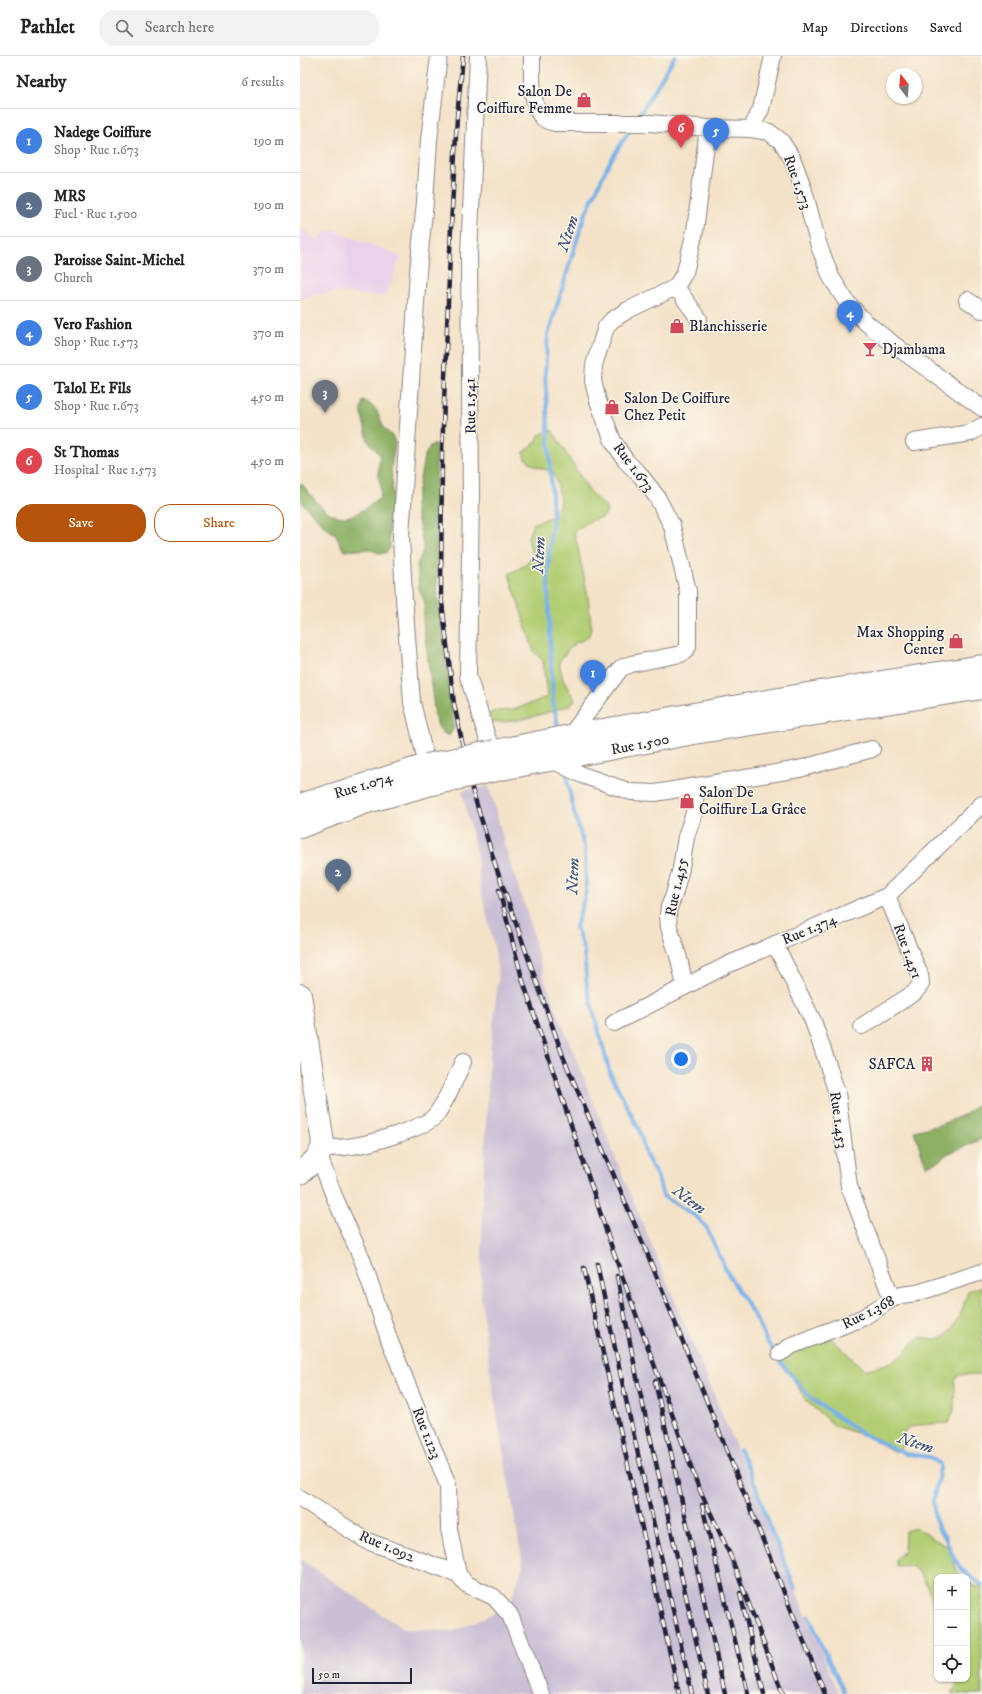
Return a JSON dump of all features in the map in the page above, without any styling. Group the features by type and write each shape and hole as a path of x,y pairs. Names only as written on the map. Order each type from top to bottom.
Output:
{"main road":[{"name":"Rue 1.500","path":"498,760 570,736 807,694 982,666"},
{"name":"Rue 1.500","path":"498,760 552,760 694,733 982,688"},
{"name":"Rue 1.074","path":"301,822 427,775 498,760"},
{"path":"300,995 305,1067 321,1124 321,1152 300,1173"}],"street":[{"path":"427,775 412,702 404,598 402,536 428,140 439,56"},
{"name":"Rue 1.541","path":"478,56 469,255 471,498 468,676 488,740 498,760"},
{"name":"Rue 1.573","path":"532,56 532,90 537,109 544,119 555,123 650,123 708,128 751,129 769,132 780,141 792,158 803,187 819,246 831,277 846,302 865,322 982,408"},
{"path":"751,129 760,109 773,56"},
{"path":"699,319 676,287 685,272 695,231 708,128"},
{"name":"Rue 1.673","path":"570,736 621,668 631,664 681,654 688,646 688,591 672,526 656,497 641,476 626,461 613,441 598,401 593,381 594,365 606,327 612,320 628,310 676,287"},
{"path":"967,300 982,310"},
{"path":"914,442 970,434 982,426"},
{"path":"552,760 582,775 631,792 655,793 799,769 872,749"},
{"name":"Rue 1.455","path":"685,986 679,959 668,927 668,916 669,907 674,895 681,868 686,837 694,813 696,787"},
{"name":"Rue 1.374","path":"614,1023 727,965 887,896 982,804"},
{"name":"Rue 1.451","path":"862,1026 914,993 921,984 920,975 887,896"},
{"name":"Rue 1.453","path":"775,944 813,1021 825,1056 837,1093 849,1186 892,1299"},
{"path":"321,1152 365,1144 426,1123 434,1117 442,1104 463,1062"},
{"name":"Rue 1.123","path":"321,1152 334,1196 362,1259 390,1342 448,1485 449,1529 458,1574"},
{"name":"Rue 1.368","path":"780,1353 793,1345 862,1318 901,1295 917,1293 982,1272"},
{"name":"Rue 1.092","path":"300,1498 367,1541 458,1574"},
{"path":"458,1574 466,1584 494,1597 510,1615 541,1694"}],"shaded area":[{"path":"300,225 302,229 317,240 325,232 335,231 401,256 386,297 332,292 309,296 300,300"},
{"path":"489,786 507,853 528,916 544,978 622,1174 839,1694 300,1694 300,1559 403,1629 454,1631 509,1606 523,1566 491,1380 481,1298 483,1189 489,1063 498,979 495,950 480,887 477,857 462,791"}],"green space":[{"path":"363,401 369,403 377,411 384,428 393,437 395,443 391,468 393,499 388,523 390,547 387,552 381,554 369,549 344,551 335,534 325,527 303,504 300,496 301,483 318,503 330,513 345,517 360,512 380,498 381,487 378,474 380,455 368,441 361,411"},
{"path":"552,430 591,494 605,506 607,512 603,517 590,521 574,531 588,599 591,625 590,633 586,638 572,646 559,662 563,680 575,700 571,705 520,720 499,722 491,721 489,715 494,711 513,710 547,697 543,661 534,652 509,574 524,566 532,556 528,537 533,524 552,516 558,508 560,498 553,472 531,464 523,453 537,441 539,435"},
{"path":"436,444 437,592 454,725 449,736 441,731 435,717 423,620 425,602 419,589 417,564 423,552 423,546 415,506 424,457 430,446"},
{"path":"982,1101 982,1139 947,1154 938,1162 926,1166 914,1131 939,1125 966,1114"},
{"path":"982,1287 982,1375 959,1375 955,1380 954,1411 948,1423 916,1426 906,1430 903,1434 902,1447 895,1452 868,1437 835,1426 806,1401 790,1373 780,1360 794,1351 831,1338 864,1370 888,1363 901,1356 913,1343 922,1337 936,1339 943,1337 948,1333 957,1320 964,1305 968,1291"},
{"path":"916,1528 949,1548 959,1574 934,1574 934,1605 927,1586 915,1568 909,1566 896,1566 896,1560 904,1550 905,1531"},
{"path":"970,1583 982,1587 982,1694 951,1694 959,1682 970,1682"}],"waterway":[{"name":"Ntem","path":"637,119 675,56"},
{"name":"Ntem","path":"559,731 553,702 548,590 549,553 553,516 545,372 548,335 584,217 608,165 632,126"},
{"name":"Ntem","path":"566,771 572,804 585,850 586,892 576,927 584,951 587,988 610,1073 639,1129 646,1155 658,1178 663,1196 697,1217 707,1228 727,1272 758,1322 766,1340 785,1368 812,1399 861,1433 906,1454 930,1457 940,1464 933,1501 935,1519 961,1569 982,1585"},
{"path":"740,1450 750,1473"},
{"path":"751,1475 761,1501"},
{"path":"762,1504 774,1538"},
{"path":"775,1539 787,1568"},
{"path":"788,1570 795,1589"},
{"path":"809,1616 819,1639"},
{"path":"819,1641 844,1691"}],"railway":[{"path":"463,56 457,117 451,227 442,453 441,594 454,704 472,789 496,867 564,1059 647,1253 825,1694"},
{"path":"499,890 522,978 612,1248 698,1486 731,1557 783,1694"},
{"path":"597,1264 692,1694"},
{"path":"584,1268 679,1694"},
{"path":"617,1276 638,1383 708,1694"},
{"path":"655,1381 725,1694"},
{"path":"702,1505 748,1694"},
{"path":"740,1593 764,1694"}],"place":[{"name":"Salon De Coiffure Femme","path":"584,100"},
{"name":"St Thomas","path":"681,148"},
{"name":"Talol Et Fils","path":"716,151"},
{"name":"Blanchisserie","path":"677,326"},
{"name":"Vero Fashion","path":"850,333"},
{"name":"Djambama","path":"870,349"},
{"name":"Salon De Coiffure Chez Petit","path":"612,407"},
{"name":"Paroisse Saint-Michel","path":"325,413"},
{"name":"Max Shopping Center","path":"956,641"},
{"name":"Nadege Coiffure","path":"593,693"},
{"name":"Salon De Coiffure La Grâce","path":"687,801"},
{"name":"MRS","path":"338,892"},
{"name":"SAFCA","path":"927,1064"}]}
